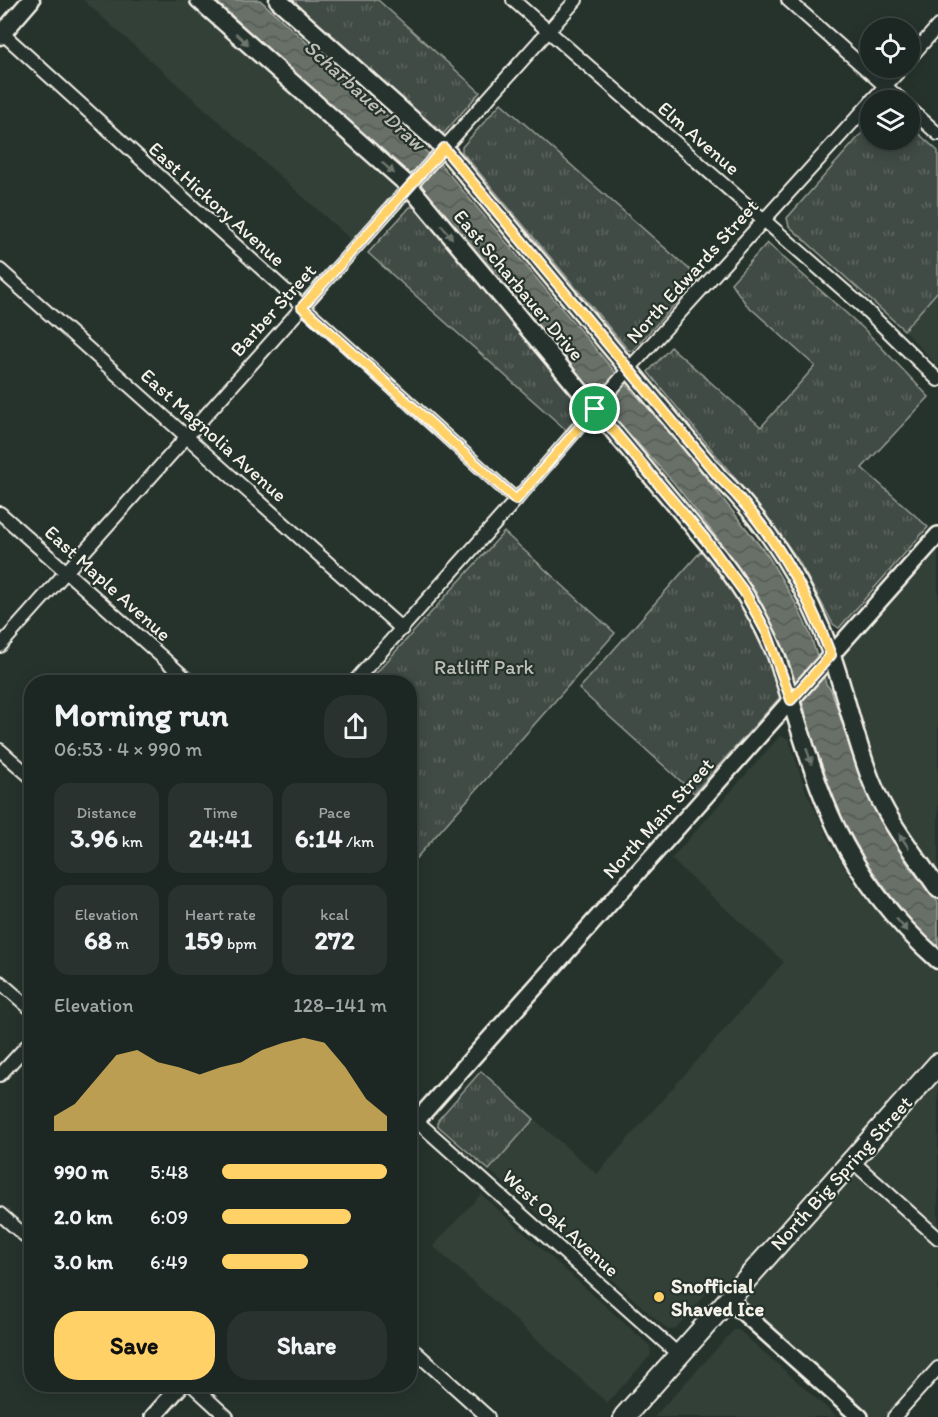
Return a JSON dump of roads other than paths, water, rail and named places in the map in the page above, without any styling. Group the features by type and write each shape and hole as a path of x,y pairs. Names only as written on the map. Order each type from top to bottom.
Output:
{"highway":[{"name":"North Big Spring Street","path":"624,1417 938,1064"}],"main road":[{"path":"1,34 31,0"},
{"name":"East Scharbauer Drive","path":"199,0 410,187 705,539 745,593 767,633 821,792 845,844 878,896 903,926 938,960"},
{"name":"East Scharbauer Drive","path":"278,0 444,148 739,498 768,536 807,599 831,655 872,781 902,840 938,889"}],"street":[{"name":"Elm Avenue","path":"513,0 863,307 938,381"},
{"name":"Barber Street","path":"0,646 576,0"},
{"path":"788,0 889,90"},
{"path":"920,46 938,26"},
{"name":"East Hickory Avenue","path":"1,34 516,500"},
{"name":"North Edwards Street","path":"882,90 893,78"},
{"name":"North Edwards Street","path":"360,675 629,369 860,114"},
{"path":"920,118 938,134"},
{"name":"East Magnolia Avenue","path":"0,270 402,629"},
{"name":"East Maple Avenue","path":"0,513 182,675"},
{"name":"North Main Street","path":"417,1116 938,535"},
{"path":"0,750 24,771"},
{"path":"0,982 24,1003"},
{"path":"0,1075 24,1049"},
{"name":"West Oak Avenue","path":"417,1126 679,1355"},
{"path":"852,1161 938,1238"},
{"path":"0,1214 24,1235"},
{"path":"729,1300 860,1417"},
{"path":"417,1353 488,1417"},
{"path":"894,1417 938,1368"},
{"path":"153,1417 175,1392"},
{"path":"200,1392 227,1417"}],"water":[{"path":"215,0 260,0 443,167 615,372 669,431 768,556 795,602 810,634 861,778 879,818 910,868 938,902 938,949 929,942 891,896 867,863 844,822 822,777 809,735 805,710 783,646 756,592 721,543 674,483 593,394 422,190"}],"place":[{"name":"Snofficial Shaved Ice","path":"659,1297"}],"water label":[{"name":"Scharbauer Draw","path":"365,95"}],"park label":[{"name":"Ratliff Park","path":"484,667"}]}
